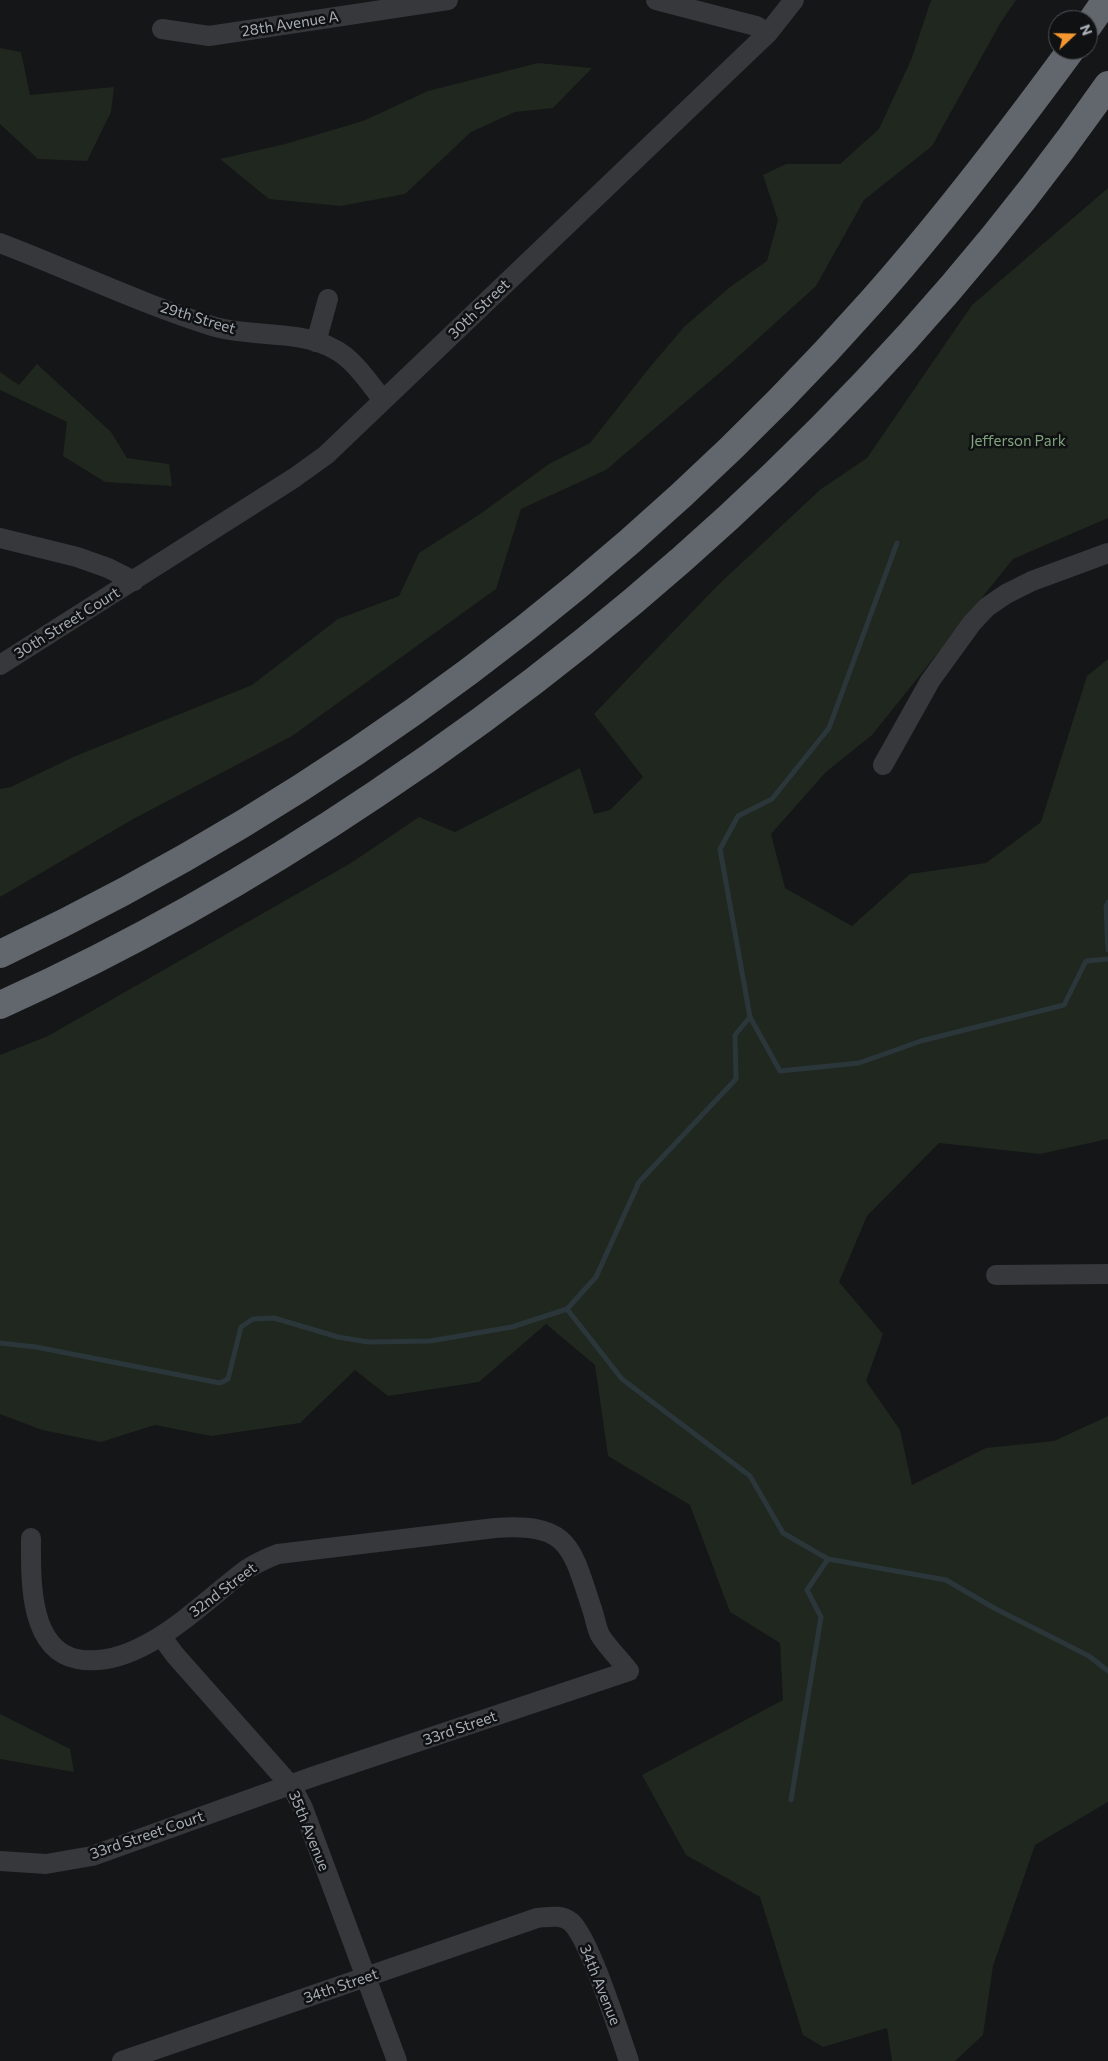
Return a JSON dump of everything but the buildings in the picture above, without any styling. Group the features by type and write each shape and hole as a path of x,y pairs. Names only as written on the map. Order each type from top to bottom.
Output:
{"highway":[{"path":"1098,12 1106,0"},
{"path":"0,954 92,909 169,867 319,776 417,710 489,656 602,565 750,430 865,309 964,193 1064,60"},
{"path":"0,1005 45,985 174,919 325,828 494,713 622,611 717,528 780,468 882,364 977,255 1038,178 1108,84"}],"street":[{"name":"28th Avenue A","path":"162,29 209,36 448,0"},
{"path":"656,0 756,26 768,34"},
{"name":"30th Street","path":"134,581 294,478 326,455 768,34 794,0"},
{"name":"29th Street","path":"0,243 123,294 211,326 230,331 316,342 336,350 348,360 383,400"},
{"path":"316,342 328,299"},
{"path":"0,538 77,557 108,568 134,581"},
{"path":"883,766 930,681 972,623 987,607 1006,594 1032,581 1108,553"},
{"name":"30th Street Court","path":"0,665 134,581"},
{"path":"996,1275 1108,1274"},
{"name":"32nd Street","path":"31,1538 31,1572 36,1607 46,1638 57,1651 68,1657 101,1661 134,1649 161,1636 247,1569 278,1554 495,1528 523,1526 536,1528 559,1537 569,1550 577,1564 600,1634 629,1671"},
{"name":"35th Avenue","path":"161,1636 175,1655 291,1785 302,1808 396,2061"},
{"name":"33rd Street","path":"291,1785 629,1671"},
{"name":"33rd Street Court","path":"0,1861 46,1864 92,1856 291,1785"},
{"name":"34th Street","path":"122,2061 537,1918 561,1917"},
{"name":"34th Avenue","path":"561,1917 571,1922 579,1932 593,1963 629,2061"}],"green space":[{"path":"932,0 1016,0 1001,22 932,146 864,200 816,286 730,364 606,470 521,509 496,589 292,736 135,818 0,897 0,789 11,787 73,757 252,685 338,619 399,596 419,553 480,514 549,464 590,443 684,327 730,287 767,261 778,220 763,175 786,164 840,164 879,129 911,60"},
{"path":"0,48 21,52 30,95 114,87 111,112 87,161 38,159 0,124"},
{"path":"538,63 592,68 553,108 515,112 471,132 405,194 341,206 269,199 220,159 285,144 363,121 428,91"},
{"name":"Jefferson Park","path":"1108,188 1108,518 1013,559 872,735 826,772 771,834 785,888 852,926 910,874 986,863 1041,822 1087,676 1108,659 1108,1139 1040,1154 939,1143 867,1216 839,1282 883,1334 866,1381 900,1430 912,1485 986,1448 1054,1441 1108,1416 1108,1802 1035,1845 993,1966 983,2035 955,2061 892,2061 887,2028 823,2047 803,2035 760,1897 686,1855 642,1775 783,1700 780,1643 730,1612 690,1505 608,1456 595,1365 546,1324 479,1382 388,1396 355,1370 300,1423 211,1436 155,1425 101,1442 42,1430 0,1414 0,1055 48,1036 351,863 419,817 455,832 580,768 594,814 610,810 643,777 594,714 718,585 821,489 867,458 972,305"},
{"path":"37,364 111,432 127,458 169,464 172,486 105,482 63,456 67,422 0,390 0,372 19,385"},
{"path":"0,1714 70,1749 74,1772 0,1759"}],"waterway":[{"path":"750,1017 720,849 738,816 772,799 829,728 897,543"},
{"path":"1108,902 1106,907 1108,950"},
{"path":"0,1343 36,1347 220,1383 228,1379 241,1327 253,1319 274,1318 338,1337 368,1342 430,1341 512,1327 567,1309 596,1277 639,1182 736,1079 735,1035 750,1017 780,1071 859,1063 921,1041 1064,1005 1086,961 1108,959"},
{"path":"567,1309 622,1379 750,1476 783,1533 828,1559 946,1580 994,1608 1089,1656 1108,1671"},
{"path":"791,1800 821,1617 807,1590 828,1559"}]}
